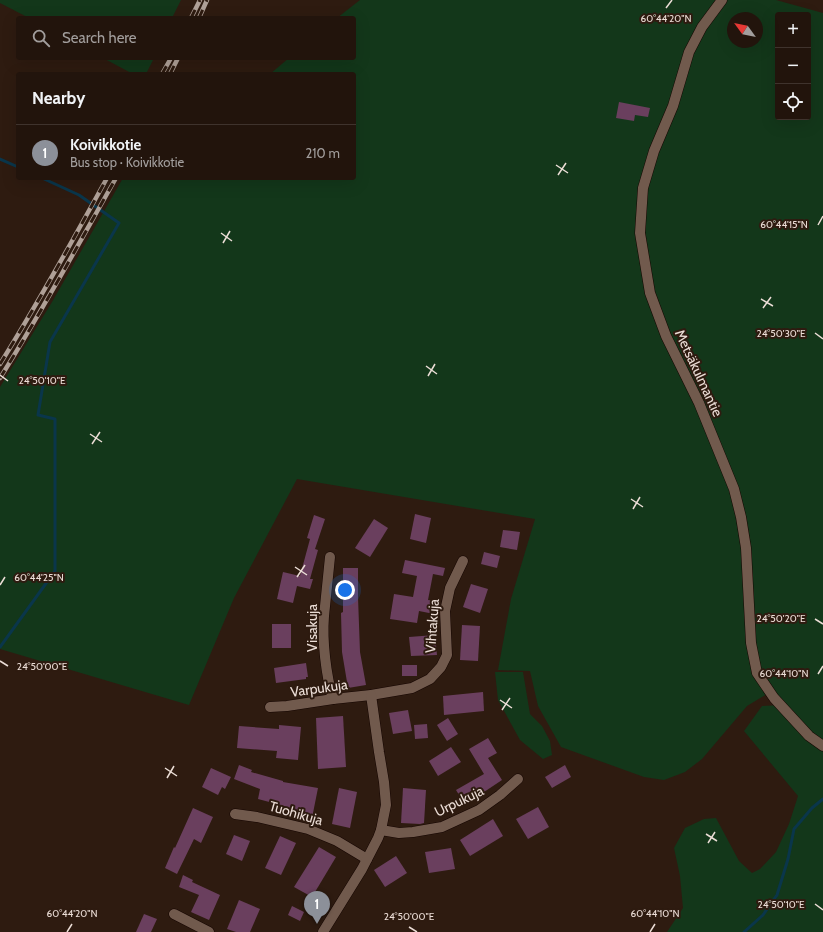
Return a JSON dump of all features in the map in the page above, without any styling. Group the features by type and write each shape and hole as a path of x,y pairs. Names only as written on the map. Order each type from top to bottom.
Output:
{"street":[{"name":"Metsäkulmantie","path":"722,0 702,27 689,52 673,106 654,151 643,188 640,233 650,293 666,336 699,403 734,489 741,517 746,548 751,643 757,673 774,698 809,736 823,746"},
{"name":"Visakuja","path":"330,557 324,617 329,686 333,699"},
{"name":"Vihtakuja","path":"371,695 412,688 430,679 441,667 447,655 446,612 450,588 464,561"},
{"name":"Varpukuja","path":"270,707 371,695"},
{"path":"323,932 362,869 381,830 386,805 371,695"},
{"name":"Urpukuja","path":"381,830 398,833 442,827 479,810 500,795 518,779"},
{"name":"Tuohikuja","path":"235,814 257,817 308,829 337,842 367,859"},
{"path":"174,914 209,932"}],"green space":[{"path":"0,0 181,0 173,16 25,16 0,3"},
{"path":"360,0 776,0 823,13 823,740 811,733 772,691 747,706 702,759 685,772 664,780 644,777 561,747 538,706 530,671 498,670 511,599 535,519 297,479 234,598 189,705 0,649 0,387 52,302 122,180 356,180 356,72 272,72 287,60 356,60 356,16 340,16"},
{"path":"107,60 153,60 147,72 129,72"},
{"path":"495,672 523,672 530,714 542,726 550,741 552,755 543,759 520,740 498,700"},
{"path":"781,705 823,746 823,932 667,932 683,908 680,876 674,848 685,828 704,819 716,818 739,861 752,873 760,869 776,852 789,824 798,796 744,731 762,706"}],"building":[{"path":"619,102 650,108 648,117 635,115 634,121 616,118"},
{"path":"415,514 431,518 426,543 410,539"},
{"path":"314,515 325,519 315,549 318,550 310,579 313,579 310,589 297,586 293,603 277,599 283,572 300,576 310,539 307,538"},
{"path":"374,519 388,528 370,557 355,548"},
{"path":"503,530 520,532 517,550 500,547"},
{"path":"484,552 500,556 497,568 481,564"},
{"path":"405,560 445,568 443,576 433,574 428,600 436,601 434,614 419,611 417,623 390,619 394,594 413,597 417,576 402,573"},
{"path":"343,568 358,568 360,652 366,685 348,688 342,652 341,613 343,612"},
{"path":"471,584 488,589 480,613 463,607"},
{"path":"272,624 291,624 291,648 272,648"},
{"path":"462,625 480,626 478,661 460,660"},
{"path":"435,635 437,655 411,656 409,637"},
{"path":"306,663 308,677 306,677 306,679 276,683 274,668"},
{"path":"402,665 417,665 417,676 402,676"},
{"path":"483,692 484,711 444,715 443,696"},
{"path":"408,710 412,731 393,734 389,713"},
{"path":"343,716 346,767 318,769 316,718"},
{"path":"448,718 458,734 447,741 437,725"},
{"path":"427,724 428,738 415,739 414,725"},
{"path":"279,725 301,727 298,760 276,758 277,751 237,748 239,726 279,729"},
{"path":"488,738 497,753 488,758 502,780 464,803 456,790 484,774 469,749"},
{"path":"451,747 461,762 438,776 429,761"},
{"path":"239,765 252,770 251,772 283,782 318,788 312,818 286,813 288,807 258,799 260,789 234,779"},
{"path":"565,765 571,777 552,788 545,777"},
{"path":"211,768 231,777 225,789 222,787 218,795 202,787"},
{"path":"339,788 357,792 350,828 332,824"},
{"path":"403,788 426,790 424,823 401,823"},
{"path":"538,807 549,827 528,839 516,819"},
{"path":"193,808 213,817 201,843 194,839 177,874 165,868"},
{"path":"493,819 503,836 470,856 460,840"},
{"path":"234,835 250,841 242,861 226,854"},
{"path":"280,836 296,843 281,875 265,868"},
{"path":"319,847 336,857 312,897 294,887"},
{"path":"451,848 455,869 429,873 425,852"},
{"path":"396,856 407,873 385,887 374,870"},
{"path":"183,875 193,880 192,882 220,895 209,920 191,912 199,895 179,887"},
{"path":"239,900 260,909 250,932 236,932 227,929"},
{"path":"292,906 304,912 300,921 288,915"},
{"path":"144,914 157,919 151,932 136,932"}],"waterway":[{"path":"0,159 16,166"},
{"path":"0,647 55,571 55,419 38,415 50,342 119,223 79,195 46,180"},
{"path":"744,932 763,915 777,895 788,859 794,829 812,808 823,799"}],"railway":[{"path":"192,16 200,0"},
{"path":"200,16 207,0"},
{"path":"163,72 170,60"},
{"path":"171,72 177,60"},
{"path":"0,364 42,295 106,180"},
{"path":"0,378 45,304 115,180"}],"place":[{"name":"Koivikkotie","path":"317,924"}]}
